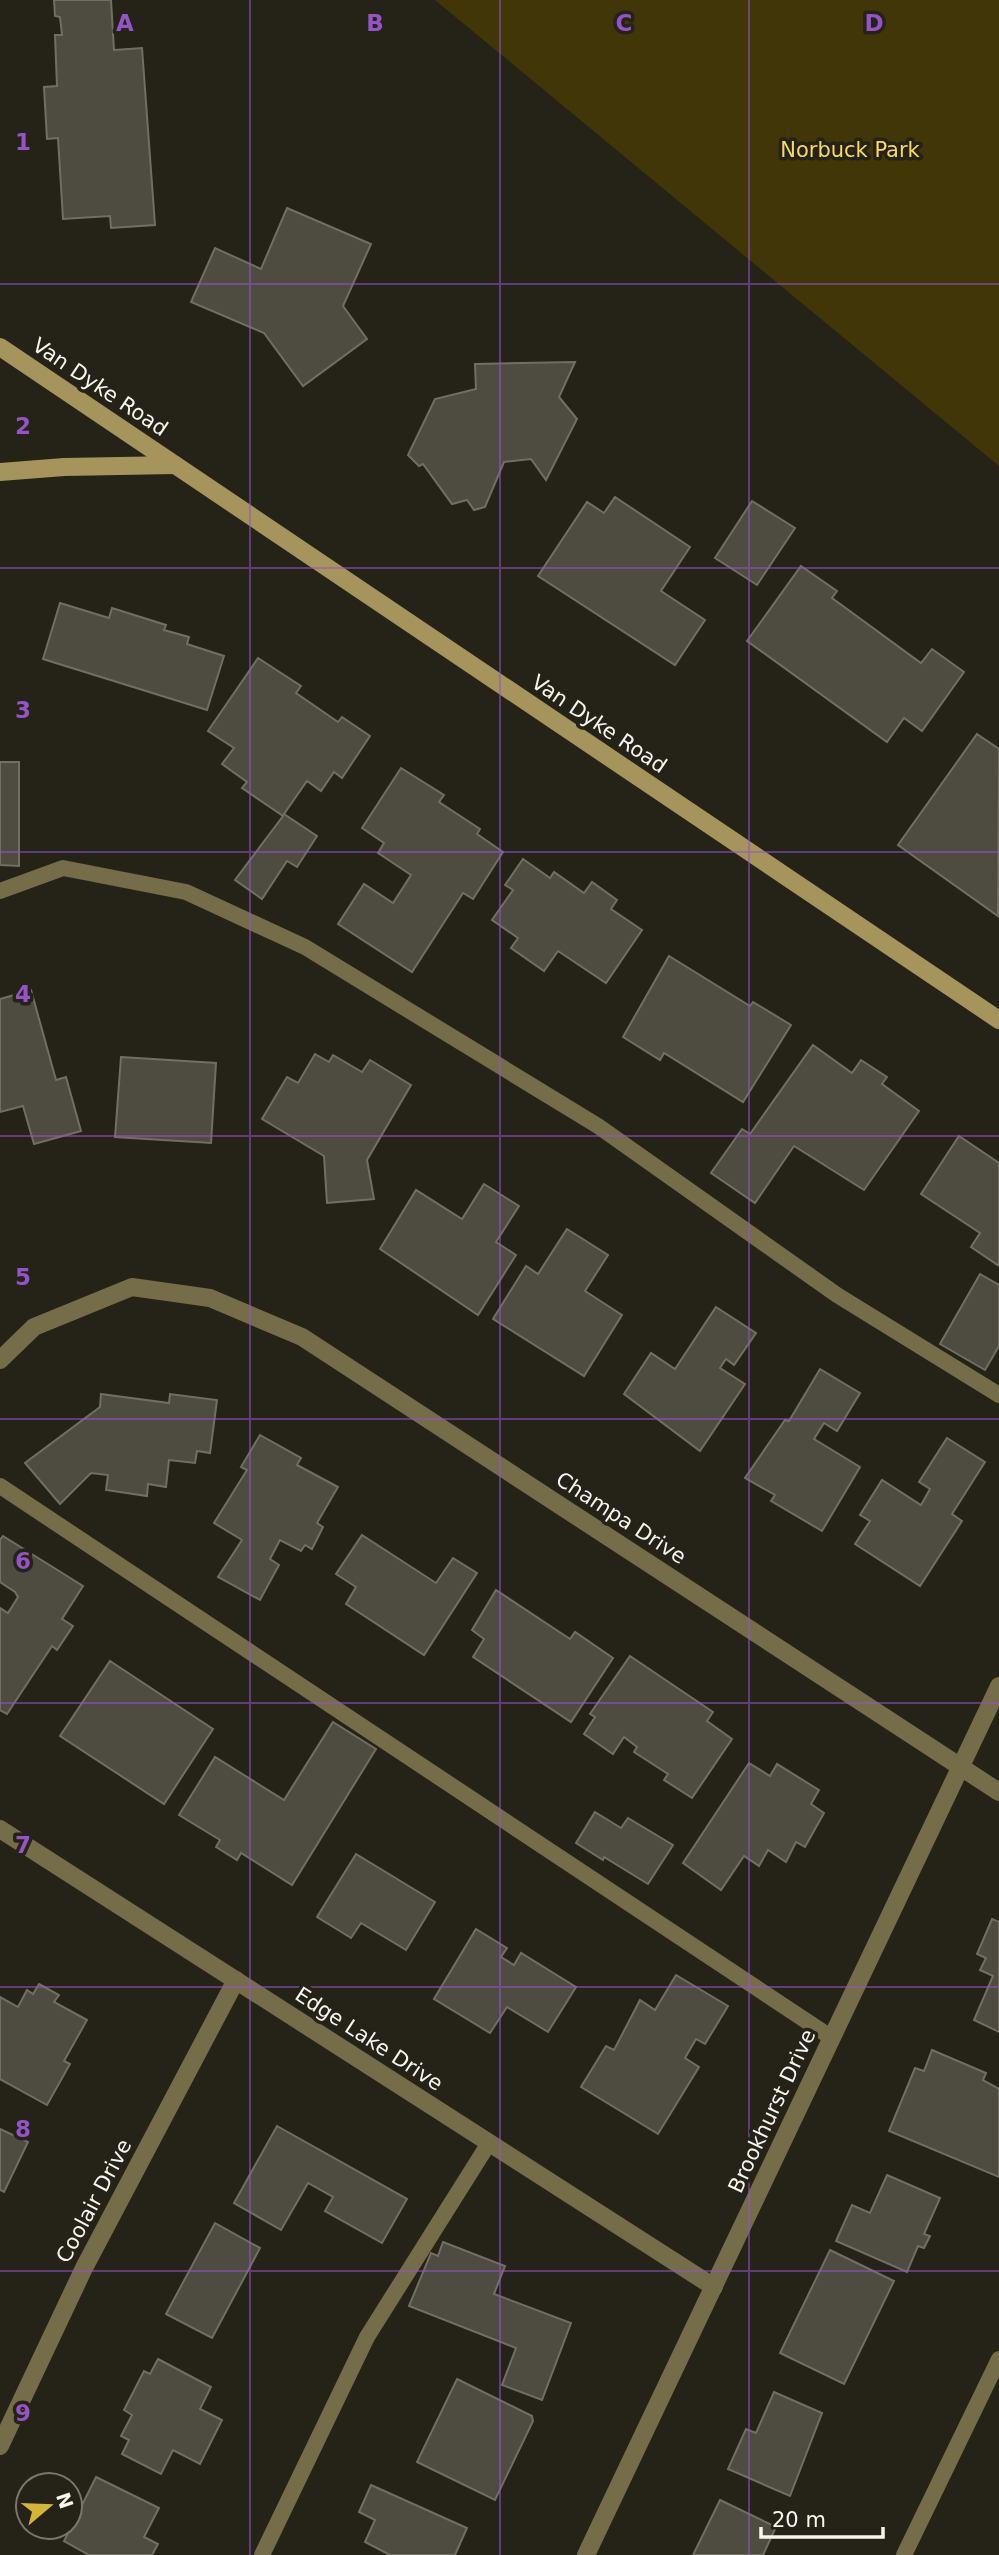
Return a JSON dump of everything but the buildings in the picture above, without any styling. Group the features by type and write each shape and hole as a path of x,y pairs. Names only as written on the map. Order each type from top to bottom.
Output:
{"street":[{"name":"Van Dyke Road","path":"0,347 999,1020"},
{"name":"Van Dyke Road","path":"0,472 64,467 175,465"},
{"name":"Champa Drive","path":"0,1360 34,1327 132,1287 209,1298 302,1337 999,1792"},
{"name":"Brookhurst Drive","path":"586,2555 999,1686"},
{"name":"Edge Lake Drive","path":"1,1832 714,2287"},
{"name":"Coolair Drive","path":"0,2446 84,2267 236,1980"}],"lane":[{"path":"0,891 63,869 186,892 305,947 598,1126 837,1295 999,1395"},
{"path":"0,1486 832,2038"},
{"path":"262,2555 367,2337 489,2143"},
{"path":"904,2555 999,2359"}],"green space":[{"name":"Norbuck Park","path":"435,0 999,0 999,466"}]}
